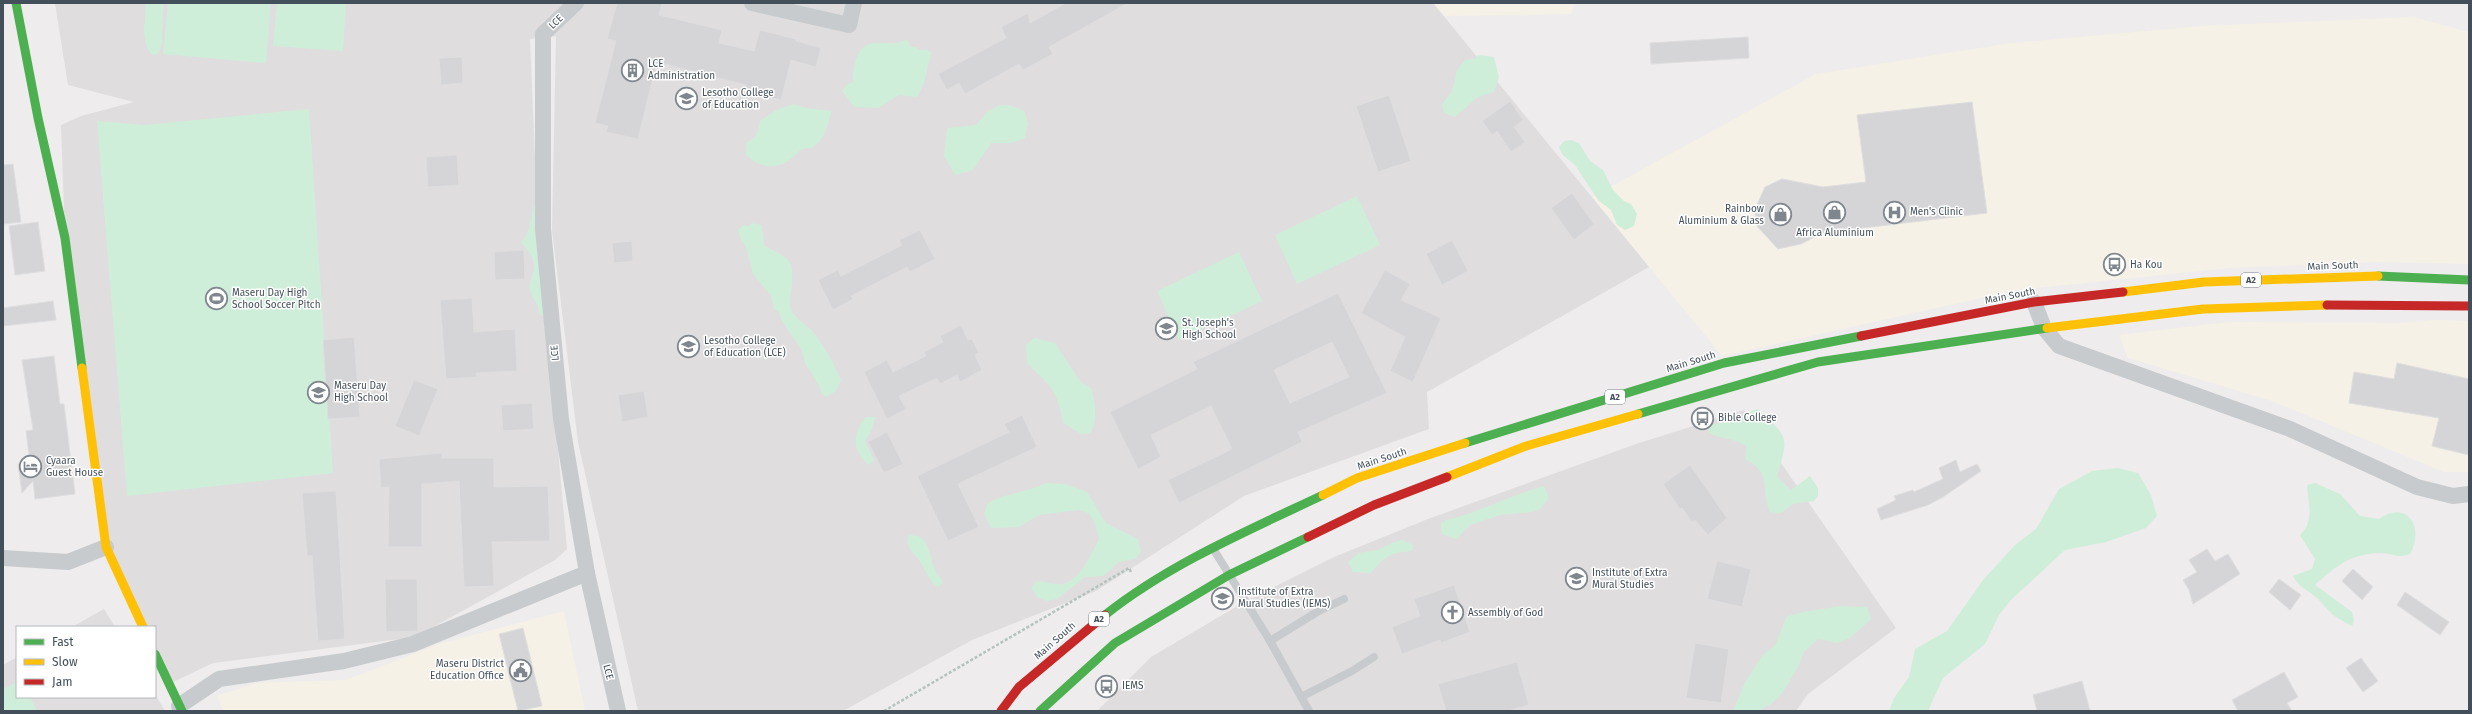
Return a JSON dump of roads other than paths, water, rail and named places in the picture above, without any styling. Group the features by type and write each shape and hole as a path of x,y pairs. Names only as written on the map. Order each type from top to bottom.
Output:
{"main road":[{"path":"16,3 38,118 65,238 106,547 143,626"},
{"name":"Main South","path":"1001,711 1019,687 1075,638 1117,605 1213,548 1357,478 1520,425 1709,368 2034,302 2204,282 2367,276 2469,280"},
{"name":"A2","path":"1040,711 1115,643 1160,614 1229,575 1374,505 1526,446 1818,362 2044,328 2203,309 2375,304 2469,306"},
{"path":"156,656 181,709"}],"street":[{"name":"LCE","path":"576,3 544,34 544,229 561,419 587,573 618,711"},
{"path":"752,3 849,25 854,3"},
{"path":"2034,302 2044,328 2059,346 2290,429 2417,487 2453,496 2469,494"},
{"path":"3,558 68,562 106,547"},
{"path":"181,709 219,679 344,661 413,644 587,573"}],"lane":[{"path":"1213,548 1270,641 1309,711"},
{"path":"1270,641 1317,612 1344,600"},
{"path":"1301,696 1352,672 1374,657"}],"place":[{"name":"LCE Administration","path":"632,70"},
{"name":"Lesotho College of Education","path":"686,99"},
{"name":"Men's Clinic","path":"1895,212"},
{"name":"Africa Aluminium","path":"1835,213"},
{"name":"Rainbow Aluminium & Glass","path":"1780,215"},
{"name":"Ha Kou","path":"2115,265"},
{"name":"Maseru Day High School Soccer Pitch","path":"217,299"},
{"name":"St. Joseph's High School","path":"1167,329"},
{"name":"Lesotho College of Education (LCE)","path":"689,347"},
{"name":"Maseru Day High School","path":"319,392"},
{"name":"Bible College","path":"1702,418"},
{"name":"Cyaara Guest House","path":"31,467"},
{"name":"Institute of Extra Mural Studies","path":"1576,579"},
{"name":"Institute of Extra Mural Studies (IEMS)","path":"1222,598"},
{"name":"Assembly of God","path":"1453,613"},
{"name":"Maseru District Education Office","path":"520,670"},
{"name":"IEMS","path":"1107,686"}]}
